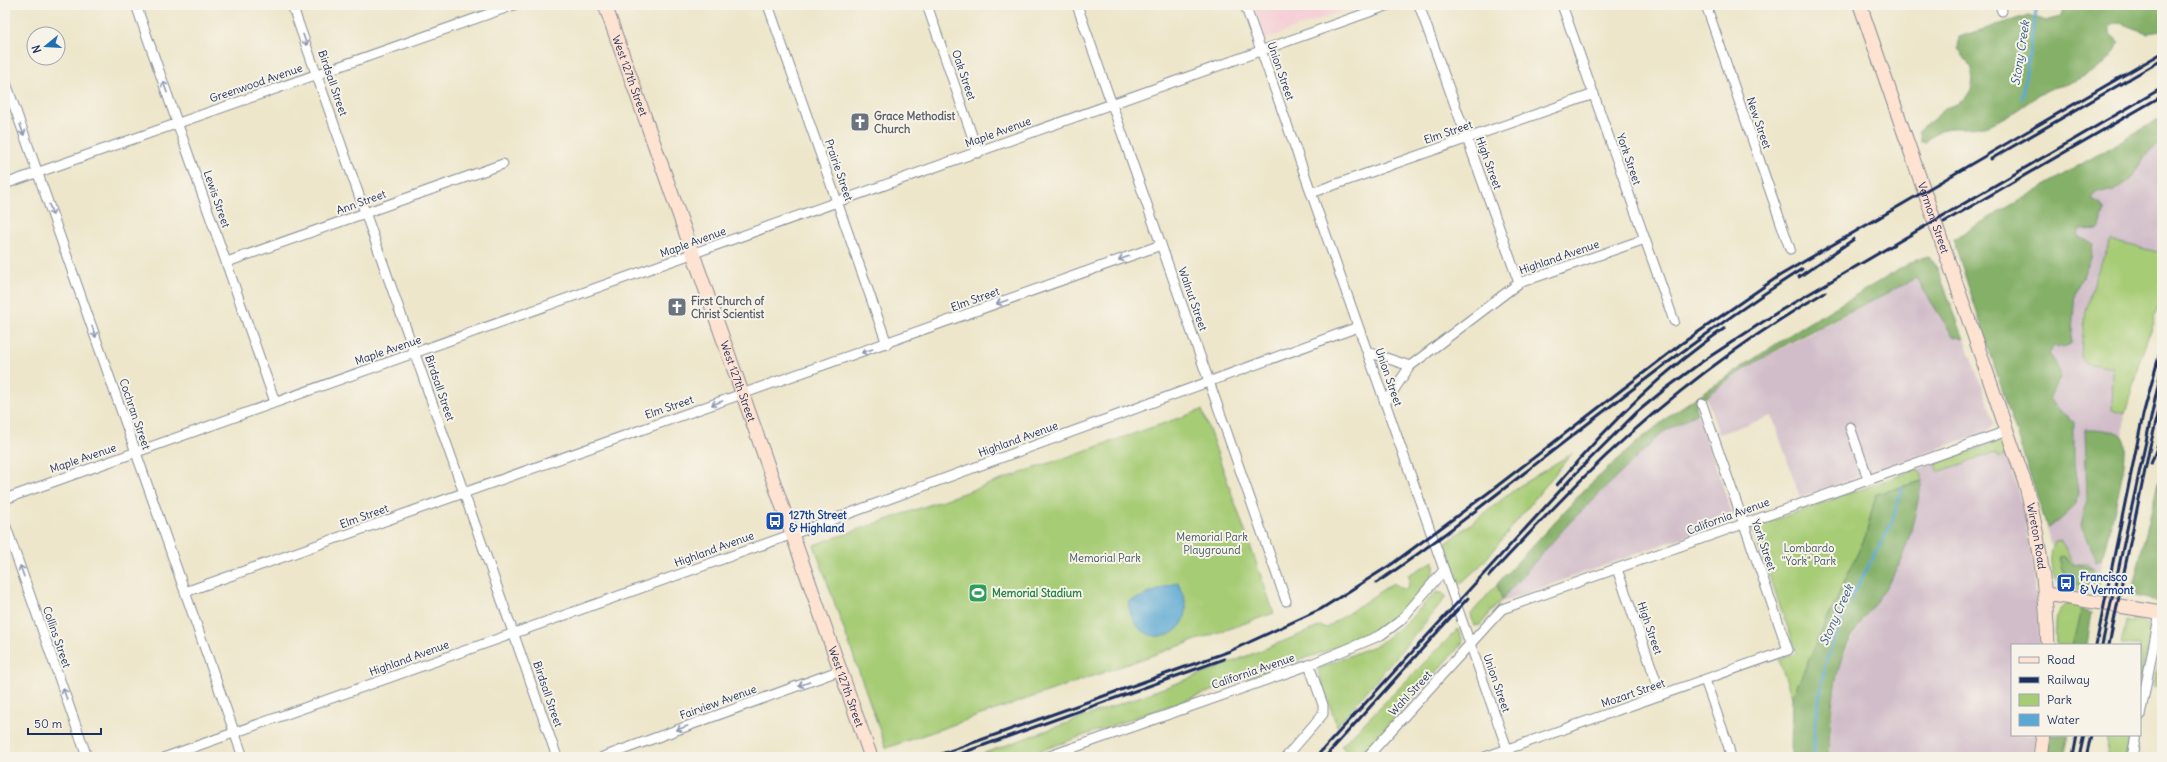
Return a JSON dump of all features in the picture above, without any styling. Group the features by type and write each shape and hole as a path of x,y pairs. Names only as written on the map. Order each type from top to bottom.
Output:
{"street":[{"name":"Lewis Street","path":"136,5 275,402"},
{"name":"Birdsall Street","path":"292,5 557,757"},
{"name":"Greenwood Avenue","path":"5,184 514,5"},
{"name":"West 127th Street","path":"605,5 744,394 871,757"},
{"name":"Prairie Street","path":"768,5 887,344"},
{"name":"Oak Street","path":"927,5 978,153"},
{"name":"Walnut Street","path":"1077,5 1286,601"},
{"name":"Union Street","path":"1245,5 1509,753"},
{"name":"Maple Avenue","path":"5,499 978,153 1389,5"},
{"name":"High Street","path":"1419,5 1519,283"},
{"name":"York Street","path":"1562,5 1674,322"},
{"name":"New Street","path":"1706,5 1790,249"},
{"name":"Vermont Street","path":"1860,5 2008,431"},
{"name":"Cochran Street","path":"5,80 243,757"},
{"name":"Elm Street","path":"1311,193 1594,94"},
{"name":"Ann Street","path":"227,262 503,164"},
{"name":"Highland Avenue","path":"1385,403 1410,366 1519,283 1645,239"},
{"name":"Elm Street","path":"185,592 464,492 887,344 1161,245"},
{"name":"Highland Avenue","path":"166,757 793,534 1358,327"},
{"path":"1368,352 1410,366"},
{"name":"York Street","path":"1702,404 1788,650"},
{"path":"1850,427 1868,480"},
{"name":"California Avenue","path":"1471,645 1502,609 2008,431"},
{"name":"Wireton Road","path":"2008,431 2032,510 2042,560 2046,594 2048,644"},
{"name":"Collins Street","path":"5,524 87,757"},
{"name":"High Street","path":"1616,569 1661,695"},
{"name":"California Avenue","path":"1046,757 1309,665 1381,635 1400,621 1444,570"},
{"path":"2046,594 2161,613 2141,711"},
{"name":"Wahl Street","path":"1367,757 1471,645"},
{"name":"Mozart Street","path":"1485,757 1509,753 1661,695 1788,650"},
{"path":"1286,757 1323,714 1323,705 1309,665"},
{"name":"Fairview Avenue","path":"603,757 841,670"},
{"path":"1705,680 1731,757"},
{"path":"2040,757 2043,736"},
{"path":"2132,757 2136,736"}],"shaded area":[{"path":"1254,5 1359,5 1266,39"},
{"path":"2162,140 2162,253 2112,241 2100,264 2083,321 2082,341 2086,363 2113,368 2112,409 2125,414 2123,438 2104,430 2085,429 2087,502 2081,525 2095,562 2102,559 2100,578 2091,566 2087,564 2077,564 2072,560 2061,541 2055,542 2052,547 2047,527 2059,521 2076,505 2078,492 2074,464 2055,407 2049,398 2060,382 2061,370 2049,354 2053,346 2063,347 2071,344 2075,292 2091,258 2093,245 2086,239 2077,237 2080,230 2098,228 2105,210 2100,204 2092,200 2095,192 2114,191 2130,180 2147,154"},
{"path":"1916,278 1953,336 1964,339 1992,415 1994,424 1988,431 1800,497 1772,416 1719,434 1706,396 1765,357"},
{"path":"1697,413 1733,516 1731,520 1499,603 1569,523 1662,433"},
{"path":"1996,452 1999,457 2008,455 2023,510 2033,562 2040,644 2011,644 2011,736 2036,736 2034,757 1828,757 1834,699 1840,662 1855,634 1897,569 1905,547 1920,490 1922,475 1918,469 1936,463 1938,472"}],"green space":[{"path":"2065,5 2162,5 2162,31 2147,33 2117,22 2110,26 2110,34 2119,42 2116,49 2106,62 2092,72 2066,84 2047,90 2009,115 1992,123 1971,128 1944,129 1932,135 1926,142 1921,142 1918,131 1945,109 1962,101 1971,89 1973,82 1971,68 1958,49 1959,37 2029,15 2046,21 2060,17"},
{"path":"2162,117 2162,140 2147,154 2130,180 2114,191 2095,192 2092,200 2100,204 2105,210 2098,229 2080,230 2077,236 2086,239 2093,245 2091,258 2075,292 2071,344 2063,347 2054,346 2049,354 2058,367 2060,376 2049,398 2055,407 2074,422 2074,464 2078,492 2076,505 2059,521 2047,527 1953,239"},
{"path":"2112,241 2162,253 2162,296 2139,363 2125,414 2112,410 2113,368 2086,363 2081,357 2089,297 2093,283"},
{"path":"1929,256 1937,268 1964,339 1953,336 1916,278 1802,336 1746,368 1720,386 1695,406 1697,413 1662,433 1569,523 1502,599 1497,584 1586,488 1641,439 1673,413 1800,328 1917,259"},
{"name":"Memorial Park","path":"1202,410 1274,613 886,748 814,545"},
{"path":"2085,429 2105,430 2120,435 2123,438 2125,446 2122,477 2113,516 2102,559 2096,562 2081,525 2087,502"},
{"path":"2000,441 2004,445 2008,455 1999,457 1995,452 1938,472 1936,463"},
{"path":"1572,453 1482,564 1460,584 1445,544 1518,487"},
{"path":"2162,466 2162,602 2131,595"},
{"name":"Lombardo \"York\" Park","path":"1918,469 1922,475 1922,481 1876,494 1866,535 1792,697 1779,660 1797,653 1752,528"},
{"path":"1922,481 1915,514 1902,559 1890,580 1858,627 1840,663 1833,698 1828,757 1791,757 1792,697 1866,535 1876,494"},
{"path":"2061,541 2072,560 2077,564 2087,564 2093,569 2072,563 2067,558 2059,558 2064,574 2071,582 2098,588 2087,589 2086,592 2064,586 2055,578 2051,566 2051,554 2055,542"},
{"path":"2063,556 2072,563 2094,569 2100,578 2098,588 2071,582 2064,574 2059,558"},
{"path":"1434,561 1434,572 1431,577 1402,614 1388,624 1358,640 1022,757 974,757 1210,671 1321,626 1326,628 1393,583 1400,588 1407,589 1410,578 1408,575"},
{"path":"1497,584 1502,599 1480,625 1474,626 1471,614"},
{"path":"1436,592 1442,593 1446,596 1441,604 1337,726 1318,672 1319,668 1379,644 1409,620"},
{"path":"2068,603 2083,605 2072,644 2056,644 2055,621 2056,616 2062,607"},
{"path":"2081,610 2092,613 2087,644 2072,644"},
{"path":"2133,615 2149,626 2148,644 2141,680 2141,644 2122,644 2126,620 2133,622"},
{"path":"1458,629 1463,641 1460,646 1360,757 1345,757 1348,753 1341,746"},
{"path":"2162,644 2162,684 2153,687"},
{"path":"2050,736 2069,736 2064,757 2047,757"},
{"path":"2108,736 2130,736 2126,757 2107,757"}],"water":[{"path":"1178,582 1186,605 1185,616 1181,625 1175,631 1166,635 1157,636 1148,634 1140,628 1132,617 1128,602"}],"waterway":[{"name":"Stony Creek","path":"2022,98 2036,11"},
{"name":"Stony Creek","path":"1813,757 1815,723 1826,661 1846,607 1891,525 1902,488"}],"railway":[{"path":"933,757 1230,651 1321,609 1392,564 1488,493 1681,344 1779,276 2162,53"},
{"path":"1991,159 2162,60"},
{"path":"1316,757 1579,470 1636,413 1664,390 1703,361 1778,312 2162,88"},
{"path":"1944,222 2162,96"},
{"path":"1799,277 1854,239"},
{"path":"1376,583 1444,535 1690,346 1802,269"},
{"path":"1489,576 1583,478 1668,401 1729,355 1825,292"},
{"path":"1557,485 1615,421 1657,381 1702,344 1725,328"},
{"path":"2096,644 2143,415 2162,345"},
{"path":"2102,644 2162,367"},
{"path":"2109,644 2150,446 2162,399"},
{"path":"2151,464 2162,434"},
{"path":"1325,757 1468,598"},
{"path":"951,757 1224,659"},
{"path":"2073,757 2077,736"},
{"path":"2079,757 2084,736"},
{"path":"2086,757 2091,736"}],"place":[{"name":"Grace Methodist Church","path":"860,122"},
{"name":"First Church of Christ Scientist","path":"677,307"},
{"name":"127th Street & Highland","path":"775,521"},
{"name":"Francisco & Vermont","path":"2066,583"},
{"name":"Memorial Stadium","path":"978,593"}],"park label":[{"name":"Memorial Park Playground","path":"1212,543"}]}
